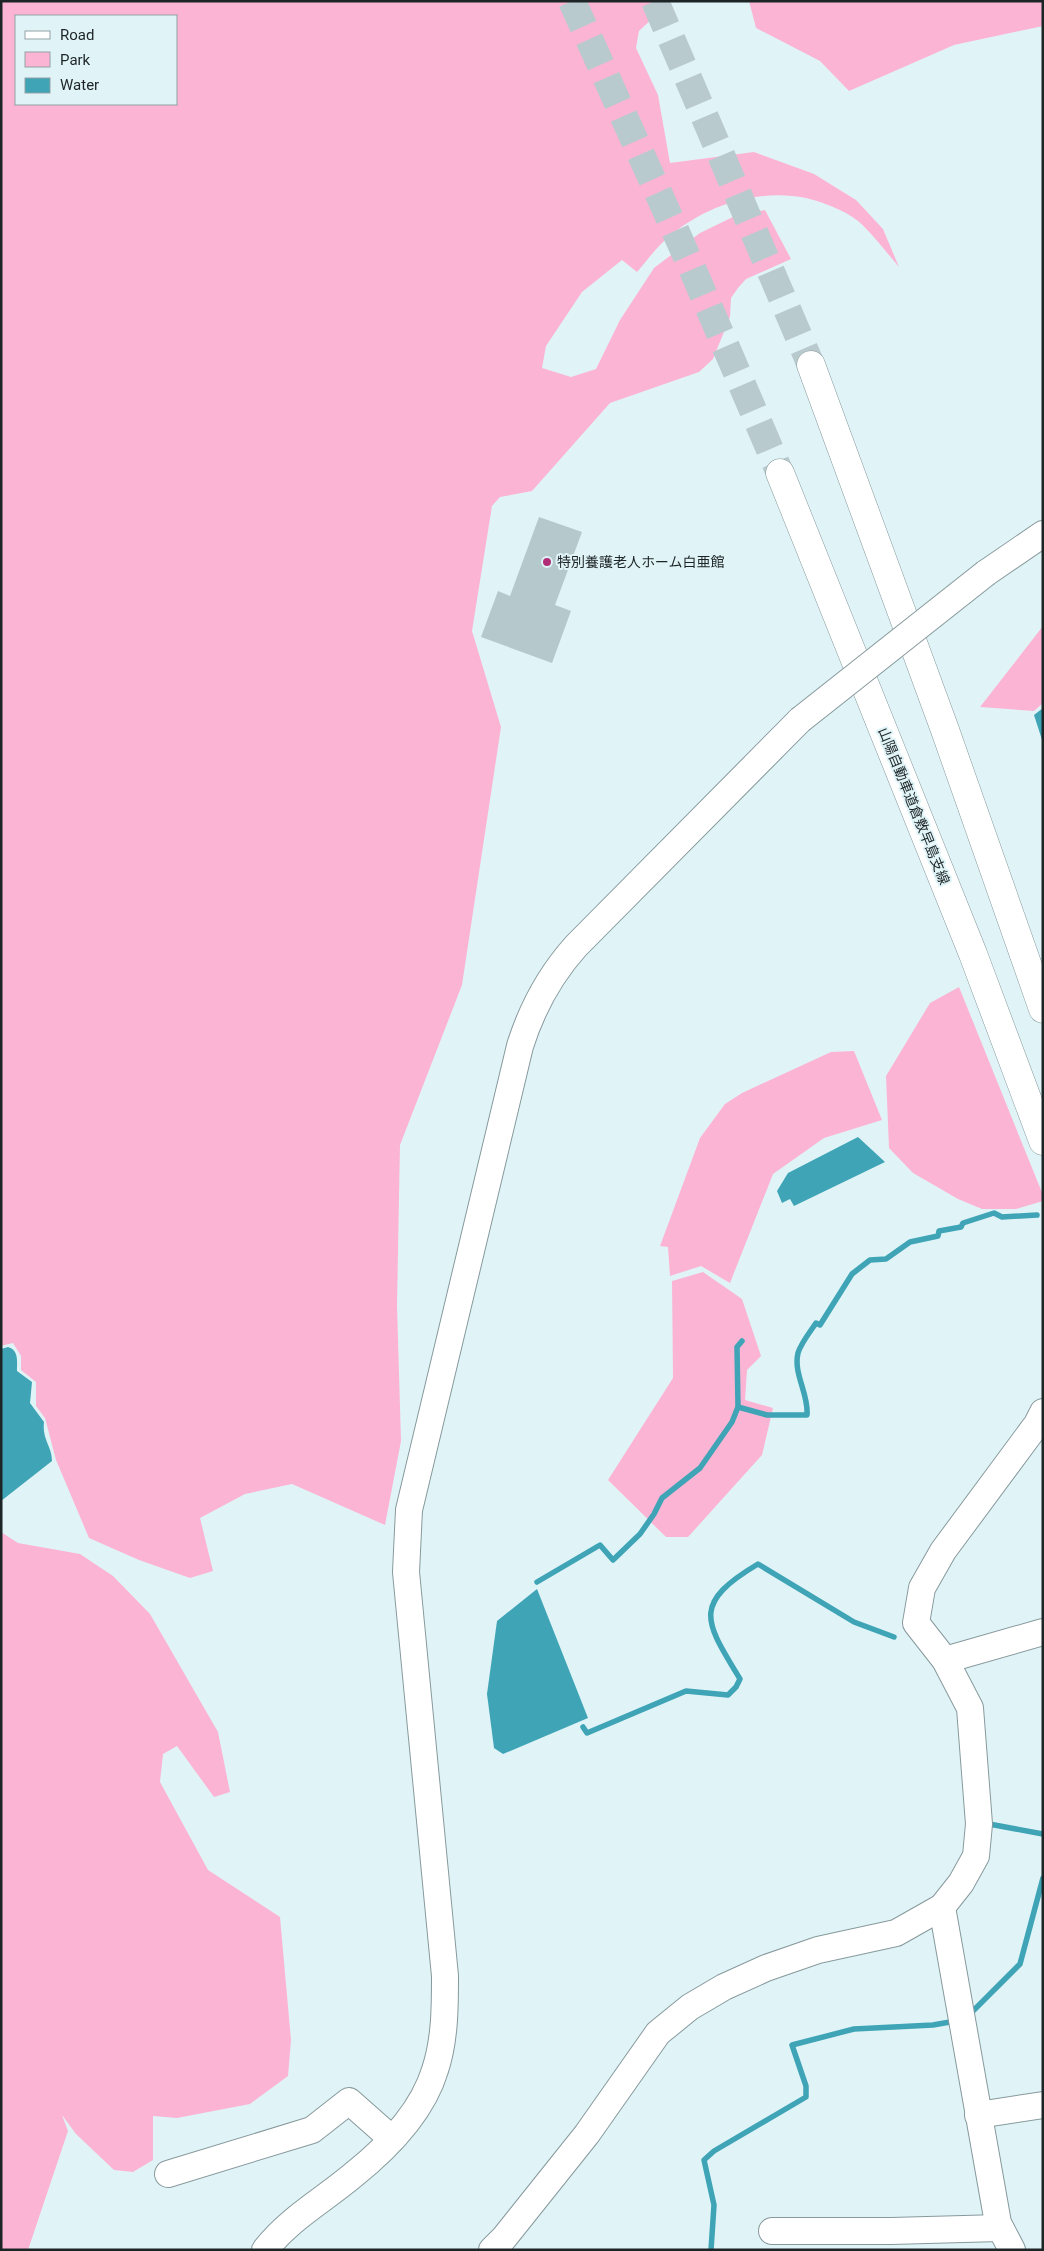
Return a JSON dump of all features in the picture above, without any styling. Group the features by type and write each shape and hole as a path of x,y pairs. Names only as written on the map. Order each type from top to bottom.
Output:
{"highway":[{"path":"811,365 945,730 1043,1009"},
{"name":"山陽自動車道倉敷早島支線","path":"780,473 973,954 1043,1141"}],"street":[{"path":"266,2250 288,2225 352,2176 400,2131 422,2098 435,2071 445,2022 446,1976 406,1572 409,1510 520,1046 538,999 561,962 800,720 986,573 1043,534"},
{"path":"506,2246 658,2033 690,2007 724,1987 766,1968 818,1950 896,1934 942,1907 961,1884 976,1856 979,1824 970,1708 946,1660 916,1622 922,1588 943,1551 1037,1424 1043,1412"},
{"path":"946,1660 1043,1632"},
{"path":"772,2230 891,2232 1006,2239 978,2115 942,1907"},
{"path":"168,2174 312,2130 349,2101 392,2139"},
{"path":"978,2115 1043,2105"}],"green space":[{"path":"1,1 671,1 639,31 636,48 658,95 670,163 754,152 814,174 856,200 883,229 899,267 858,221 833,207 806,198 767,196 748,198 729,203 693,219 662,243 637,272 622,260 582,292 546,346 542,368 571,377 596,369 620,320 654,268 700,233 737,215 765,210 791,259 746,279 738,288 731,298 730,317 713,359 699,372 610,403 532,491 500,497 492,506 472,631 501,727 462,985 400,1145 397,1305 401,1441 385,1525 292,1484 245,1494 200,1518 213,1571 190,1578 139,1560 89,1538 56,1460 45,1418 36,1406 36,1382 21,1370 21,1356 13,1343 1,1346"},
{"path":"749,1 1043,1 1043,26 954,45 849,91 820,61 756,28"},
{"path":"1043,626 1043,703 1034,711 980,707"},
{"path":"959,987 1043,1195 1043,1201 1016,1209 982,1209 958,1199 913,1173 889,1148 886,1076 930,1003"},
{"path":"854,1051 882,1120 824,1138 773,1174 730,1283 701,1266 670,1276 668,1247 660,1246 700,1138 725,1104 742,1093 831,1052"},
{"path":"703,1272 742,1299 761,1356 747,1370 745,1400 773,1408 762,1455 688,1537 666,1537 608,1480 673,1378 672,1281"},
{"path":"1,1532 18,1543 80,1554 113,1576 150,1614 218,1732 230,1792 214,1797 177,1746 163,1754 160,1782 208,1870 280,1917 291,2040 288,2076 250,2104 177,2118 153,2116 153,2160 133,2172 114,2170 76,2134 62,2115 68,2131 28,2250 1,2250"}],"water":[{"path":"1043,708 1043,743 1034,715"},
{"path":"858,1137 885,1162 794,1206 790,1199 782,1203 777,1191 788,1173"},
{"path":"8,1347 16,1354 17,1371 32,1382 30,1403 44,1422 44,1434 52,1461 1,1501 1,1349"},
{"path":"537,1589 588,1718 503,1754 494,1748 487,1694 497,1621"}],"building":[{"name":"特別養護老人ホーム白亜館","path":"539,517 582,532 555,605 571,611 552,663 481,637 498,591 510,596"}],"waterway":[{"path":"738,1407 767,1415 807,1415 806,1399 799,1376 797,1361 799,1349 816,1323 820,1325 852,1274 870,1260 886,1259 910,1242 938,1236 939,1231 961,1227 963,1223 994,1213 1002,1217 1037,1215"},
{"path":"537,1582 600,1545 613,1560 640,1534 654,1514 662,1498 700,1468 732,1422 738,1407 737,1347 742,1341"},
{"path":"583,1727 587,1733 686,1691 728,1695 736,1687 740,1679 719,1642 713,1628 711,1615 714,1603 722,1591 758,1564 854,1622 894,1637"},
{"path":"988,1820 989,1824 1043,1834"},
{"path":"972,2012 1020,1964 1043,1878"},
{"path":"711,2250 714,2205 704,2160 714,2151 806,2097 806,2086 792,2045 854,2029 933,2025 950,2022"}],"tunnel":[{"path":"572,1 692,268 780,473"},
{"path":"655,1 811,365"}],"place":[{"name":"特別養護老人ホーム白亜館","path":"547,562"}]}
